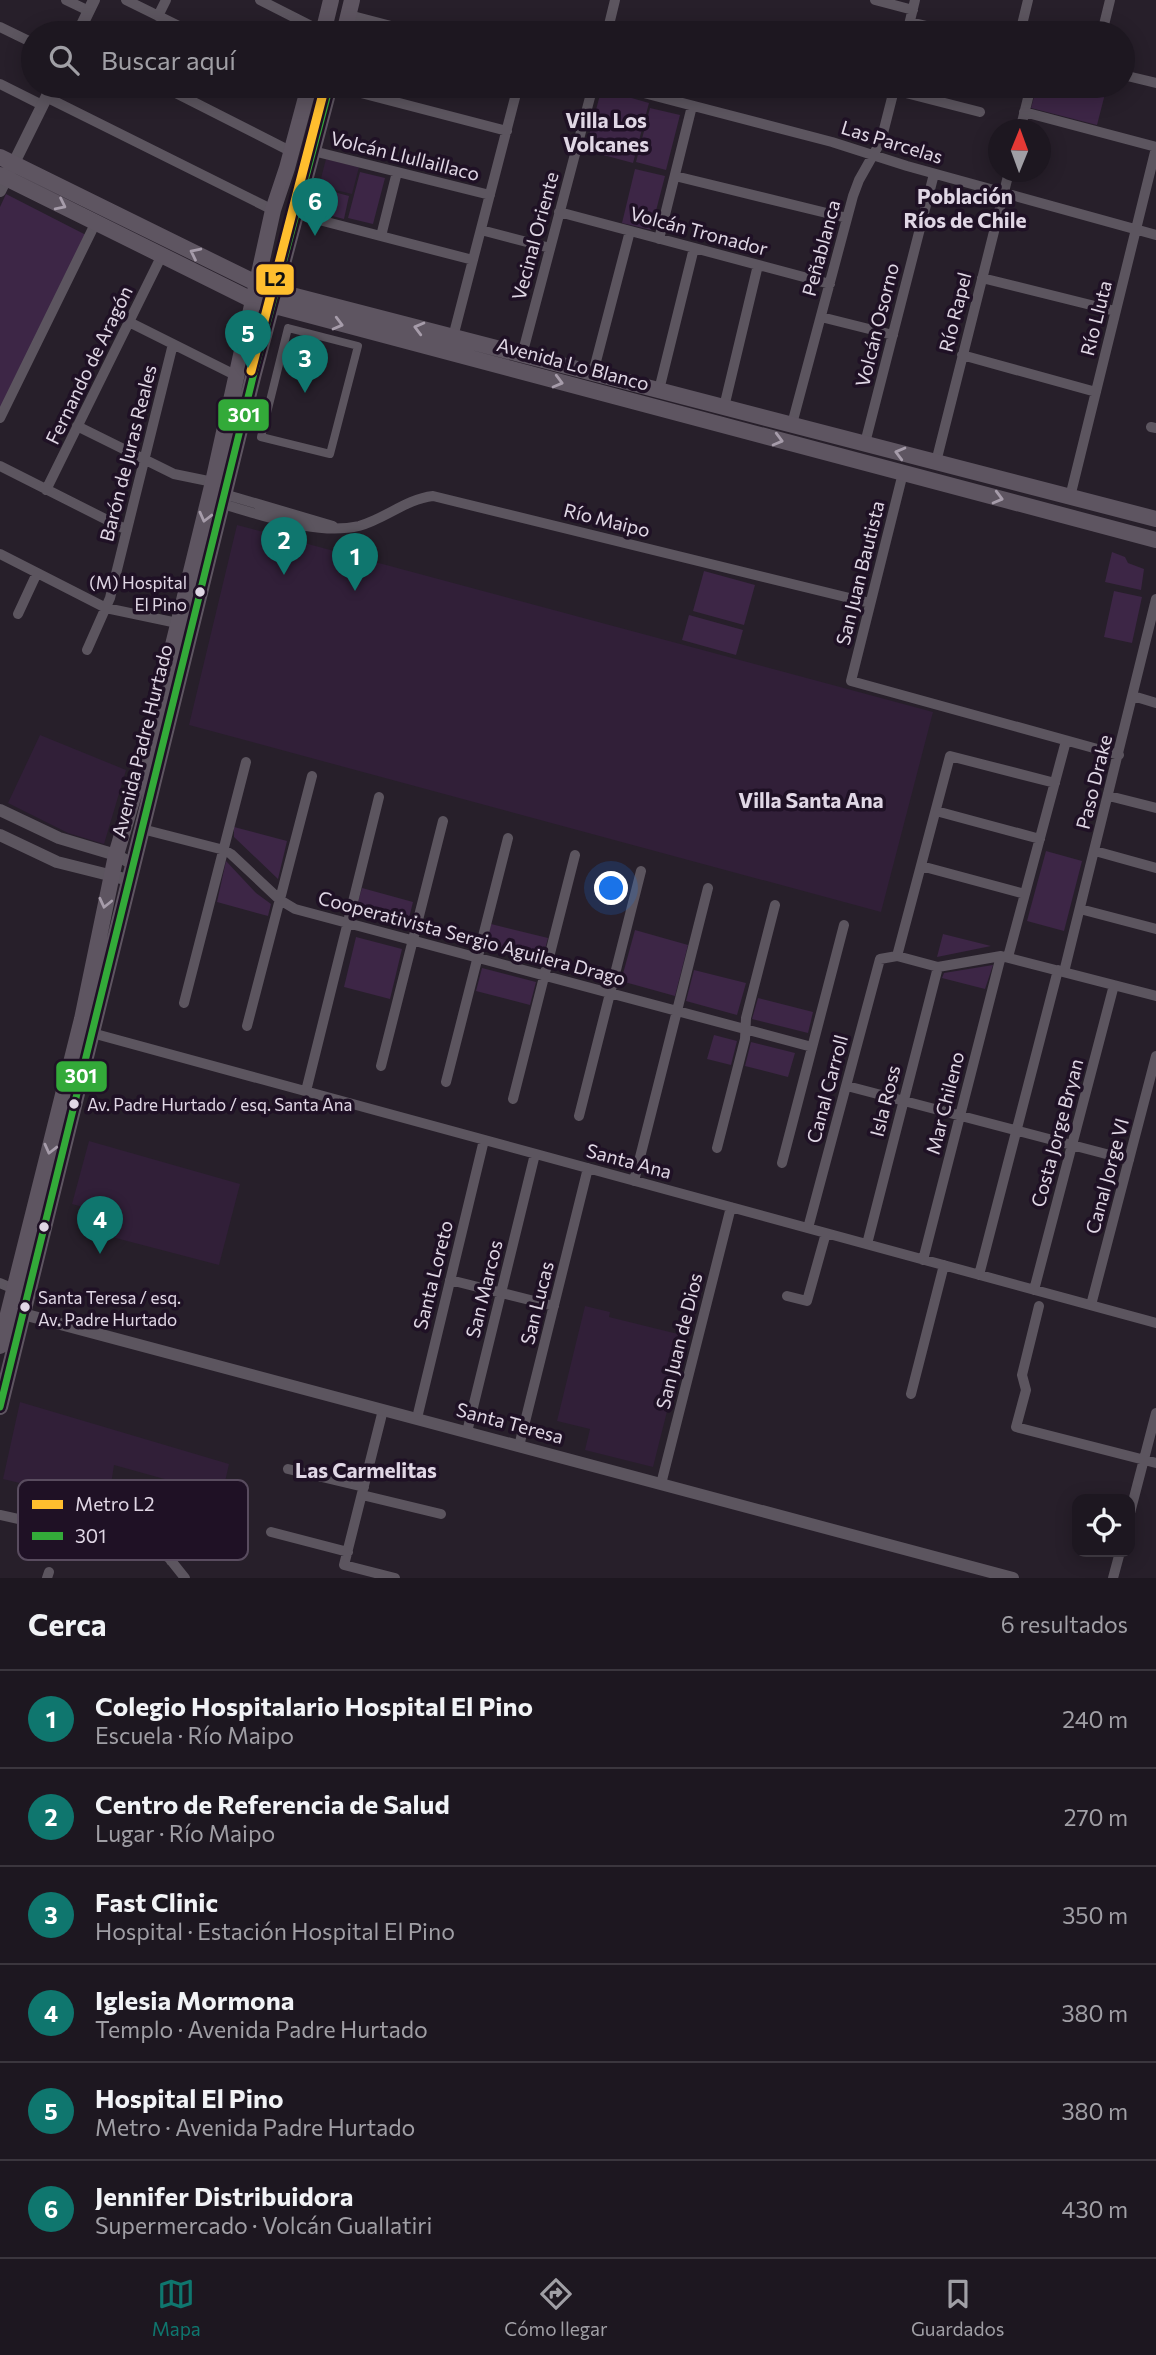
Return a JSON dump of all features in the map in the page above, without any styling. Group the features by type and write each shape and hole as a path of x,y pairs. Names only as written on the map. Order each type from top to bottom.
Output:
{"main road":[{"path":"326,21 331,0"},
{"name":"Avenida Padre Hurtado","path":"0,1407 142,829 185,624 220,494 237,376 252,300 273,211 292,152 303,98"},
{"name":"Avenida Padre Hurtado","path":"0,1346 7,1286 88,993 116,855 185,624 328,98"},
{"name":"Avenida Lo Blanco","path":"4,173 252,300 274,298 453,337 1156,519"},
{"name":"Avenida Lo Blanco","path":"4,173 256,283 274,298 1156,540"}],"street":[{"path":"66,0 92,6"},
{"path":"126,0 168,21"},
{"path":"158,16 166,0"},
{"path":"260,0 300,21"},
{"path":"610,21 615,0"},
{"path":"875,0 911,16"},
{"path":"1023,21 1028,0"},
{"path":"1105,21 1111,0"},
{"path":"351,7 387,21"},
{"path":"0,27 21,37"},
{"path":"1135,78 1156,83"},
{"path":"0,84 21,89"},
{"path":"4,173 46,98"},
{"path":"51,98 273,211"},
{"path":"186,98 292,152"},
{"path":"379,98 507,131"},
{"path":"453,337 515,98"},
{"name":"Vecinal Oriente","path":"522,355 590,98"},
{"name":"Las Parcelas","path":"662,98 1156,235"},
{"name":"Peñablanca","path":"792,425 847,218 859,180 883,135 892,98"},
{"path":"930,98 980,112"},
{"path":"1022,119 1028,98"},
{"path":"659,239 692,106"},
{"path":"1024,112 1156,147"},
{"name":"Río Lluta","path":"1070,497 1156,147"},
{"name":"Volcán Llullaillaco","path":"313,151 490,195"},
{"path":"381,236 397,172"},
{"name":"Volcán Osorno","path":"865,443 934,174"},
{"path":"675,176 847,218"},
{"name":"Río Rapel","path":"936,462 1006,182"},
{"name":"Volcán Tronador","path":"559,212 830,284"},
{"path":"296,214 473,260"},
{"path":"0,418 96,222"},
{"path":"481,230 550,248"},
{"path":"593,373 630,231"},
{"path":"659,390 694,248"},
{"name":"Fernando de Aragón","path":"46,489 162,255"},
{"path":"723,407 758,265"},
{"path":"982,278 1115,312"},
{"path":"821,317 893,335"},
{"path":"129,322 237,376"},
{"path":"288,328 358,346 330,454 261,437 288,328"},
{"name":"Barón de Juras Reales","path":"87,650 106,608 173,344"},
{"path":"962,355 1096,392"},
{"name":"Río Maipo","path":"78,426 180,477 316,528 339,529 366,523 417,498 433,496 870,603"},
{"path":"0,466 127,530"},
{"name":"San Juan Bautista","path":"903,472 851,681 1066,741"},
{"path":"0,554 106,608 185,624"},
{"path":"18,614 37,573"},
{"name":"Paso Drake","path":"979,1275 1016,1131 1080,909 1156,599"},
{"path":"1133,696 1156,703"},
{"path":"1066,741 1119,755"},
{"name":"Mar Chileno","path":"923,1259 960,1116 1025,894 1066,741"},
{"path":"1055,783 950,756 897,956 938,967 1005,957 1156,996"},
{"path":"184,1003 246,762"},
{"path":"247,1026 312,776"},
{"path":"1109,796 1156,808"},
{"path":"306,1091 379,797"},
{"path":"0,810 67,841 116,855 131,872"},
{"path":"936,811 1040,839"},
{"path":"381,1066 443,821"},
{"name":"Cooperativista Sergio Aguilera Drago","path":"142,829 224,849 280,900 295,909 812,1047"},
{"path":"36,852 34,841 37,835 44,831"},
{"path":"0,835 57,862 112,875 131,872"},
{"path":"446,1082 508,838"},
{"path":"1095,851 1156,867"},
{"path":"513,1099 575,855"},
{"path":"921,866 1025,894"},
{"path":"579,1116 641,871"},
{"path":"634,1181 708,888"},
{"path":"717,1148 775,905"},
{"path":"1080,909 1156,929"},
{"path":"782,1163 844,925"},
{"name":"Canal Carroll","path":"808,1228 880,959 897,956"},
{"name":"Isla Ross","path":"867,1244 938,967"},
{"name":"Costa Jorge Bryan","path":"1034,1290 1114,985"},
{"name":"Santa Ana","path":"92,1033 1156,1323"},
{"name":"Canal Jorge VI","path":"1091,1305 1156,1056"},
{"path":"847,1086 1129,1160"},
{"name":"Santa Loreto","path":"417,1418 484,1140"},
{"name":"San Marcos","path":"467,1432 535,1154"},
{"name":"San Lucas","path":"519,1446 588,1168"},
{"name":"San Juan de Dios","path":"661,1484 731,1207"},
{"path":"787,1296 807,1301 826,1233"},
{"path":"911,1394 944,1265"},
{"path":"450,1280 554,1306"},
{"path":"7,1286 23,1314"},
{"path":"1039,1306 1022,1375 1026,1390 1016,1427 1156,1463"},
{"name":"Santa Teresa","path":"23,1314 1013,1578"},
{"path":"383,1409 344,1565 395,1578"},
{"path":"1135,1494 1156,1413"},
{"path":"288,1469 441,1514"},
{"path":"0,1515 18,1519"},
{"path":"271,1532 348,1552"},
{"path":"1113,1578 1119,1557"},
{"path":"171,1561 185,1578"}],"shaded area":[{"name":"Villa Los Volcanes","path":"599,98 632,98 649,103 633,163 585,150"},
{"path":"1034,98 1104,98 1097,125 1031,108"},
{"path":"650,108 680,115 666,170 636,162"},
{"path":"326,159 359,167 352,194 319,186"},
{"path":"635,169 665,176 651,230 622,223"},
{"path":"360,172 385,178 373,224 348,218"},
{"path":"319,188 349,196 344,219 313,211"},
{"path":"6,194 86,235 0,411 0,207"},
{"path":"237,525 933,712 881,912 189,725"},
{"path":"1112,552 1125,557 1128,563 1144,569 1141,590 1105,582"},
{"path":"704,571 755,585 744,625 693,611"},
{"path":"1114,591 1142,597 1132,643 1104,637"},
{"path":"689,615 743,630 736,655 682,640"},
{"path":"40,735 126,770 104,844 68,833 8,803"},
{"path":"234,827 287,841 278,879 234,837"},
{"path":"1046,851 1082,861 1064,931 1027,921"},
{"path":"226,861 256,893 271,904 268,916 217,902"},
{"path":"362,888 413,902 407,926 355,912"},
{"path":"491,924 548,938 542,961 485,947"},
{"path":"635,930 688,945 675,996 621,981"},
{"path":"943,934 991,946 937,957"},
{"path":"356,937 402,949 390,999 344,987"},
{"path":"993,965 985,989 942,978 944,973"},
{"path":"482,968 536,982 530,1005 476,991"},
{"path":"694,970 746,983 737,1015 686,1001"},
{"path":"758,998 813,1012 808,1033 752,1019"},
{"path":"714,1035 737,1041 731,1065 707,1059"},
{"path":"751,1042 795,1053 788,1077 745,1066"},
{"path":"89,1141 240,1184 219,1265 89,1231 94,1210 72,1204"},
{"path":"585,1306 610,1312 609,1317 686,1336 653,1467 585,1450 590,1429 557,1421"},
{"path":"20,1402 229,1464 225,1480 168,1480 114,1465 112,1480 18,1480 18,1483 3,1479"}],"metro line":[{"name":"L2","path":"251,371 322,98"}],"transit line":[{"name":"301","path":"0,1407 253,377 327,98"}],"place":[{"name":"Jennifer Distribuidora","path":"315,236"},
{"name":"Hospital El Pino","path":"248,368"},
{"name":"Fast Clinic","path":"305,393"},
{"name":"Centro de Referencia de Salud","path":"284,575"},
{"name":"Colegio Hospitalario Hospital El Pino","path":"355,591"},
{"name":"(M) Hospital El Pino","path":"200,592"},
{"name":"Av. Padre Hurtado / esq. Santa Ana","path":"74,1104"},
{"name":"Iglesia Mormona","path":"100,1254"},
{"name":"Santa Teresa / esq. Av. Padre Hurtado","path":"25,1307"}],"district":[{"name":"Villa Los Volcanes","path":"606,133"},
{"name":"Población Ríos de Chile","path":"965,209"},
{"name":"Villa Santa Ana","path":"811,801"},
{"name":"Las Carmelitas","path":"366,1471"}]}
